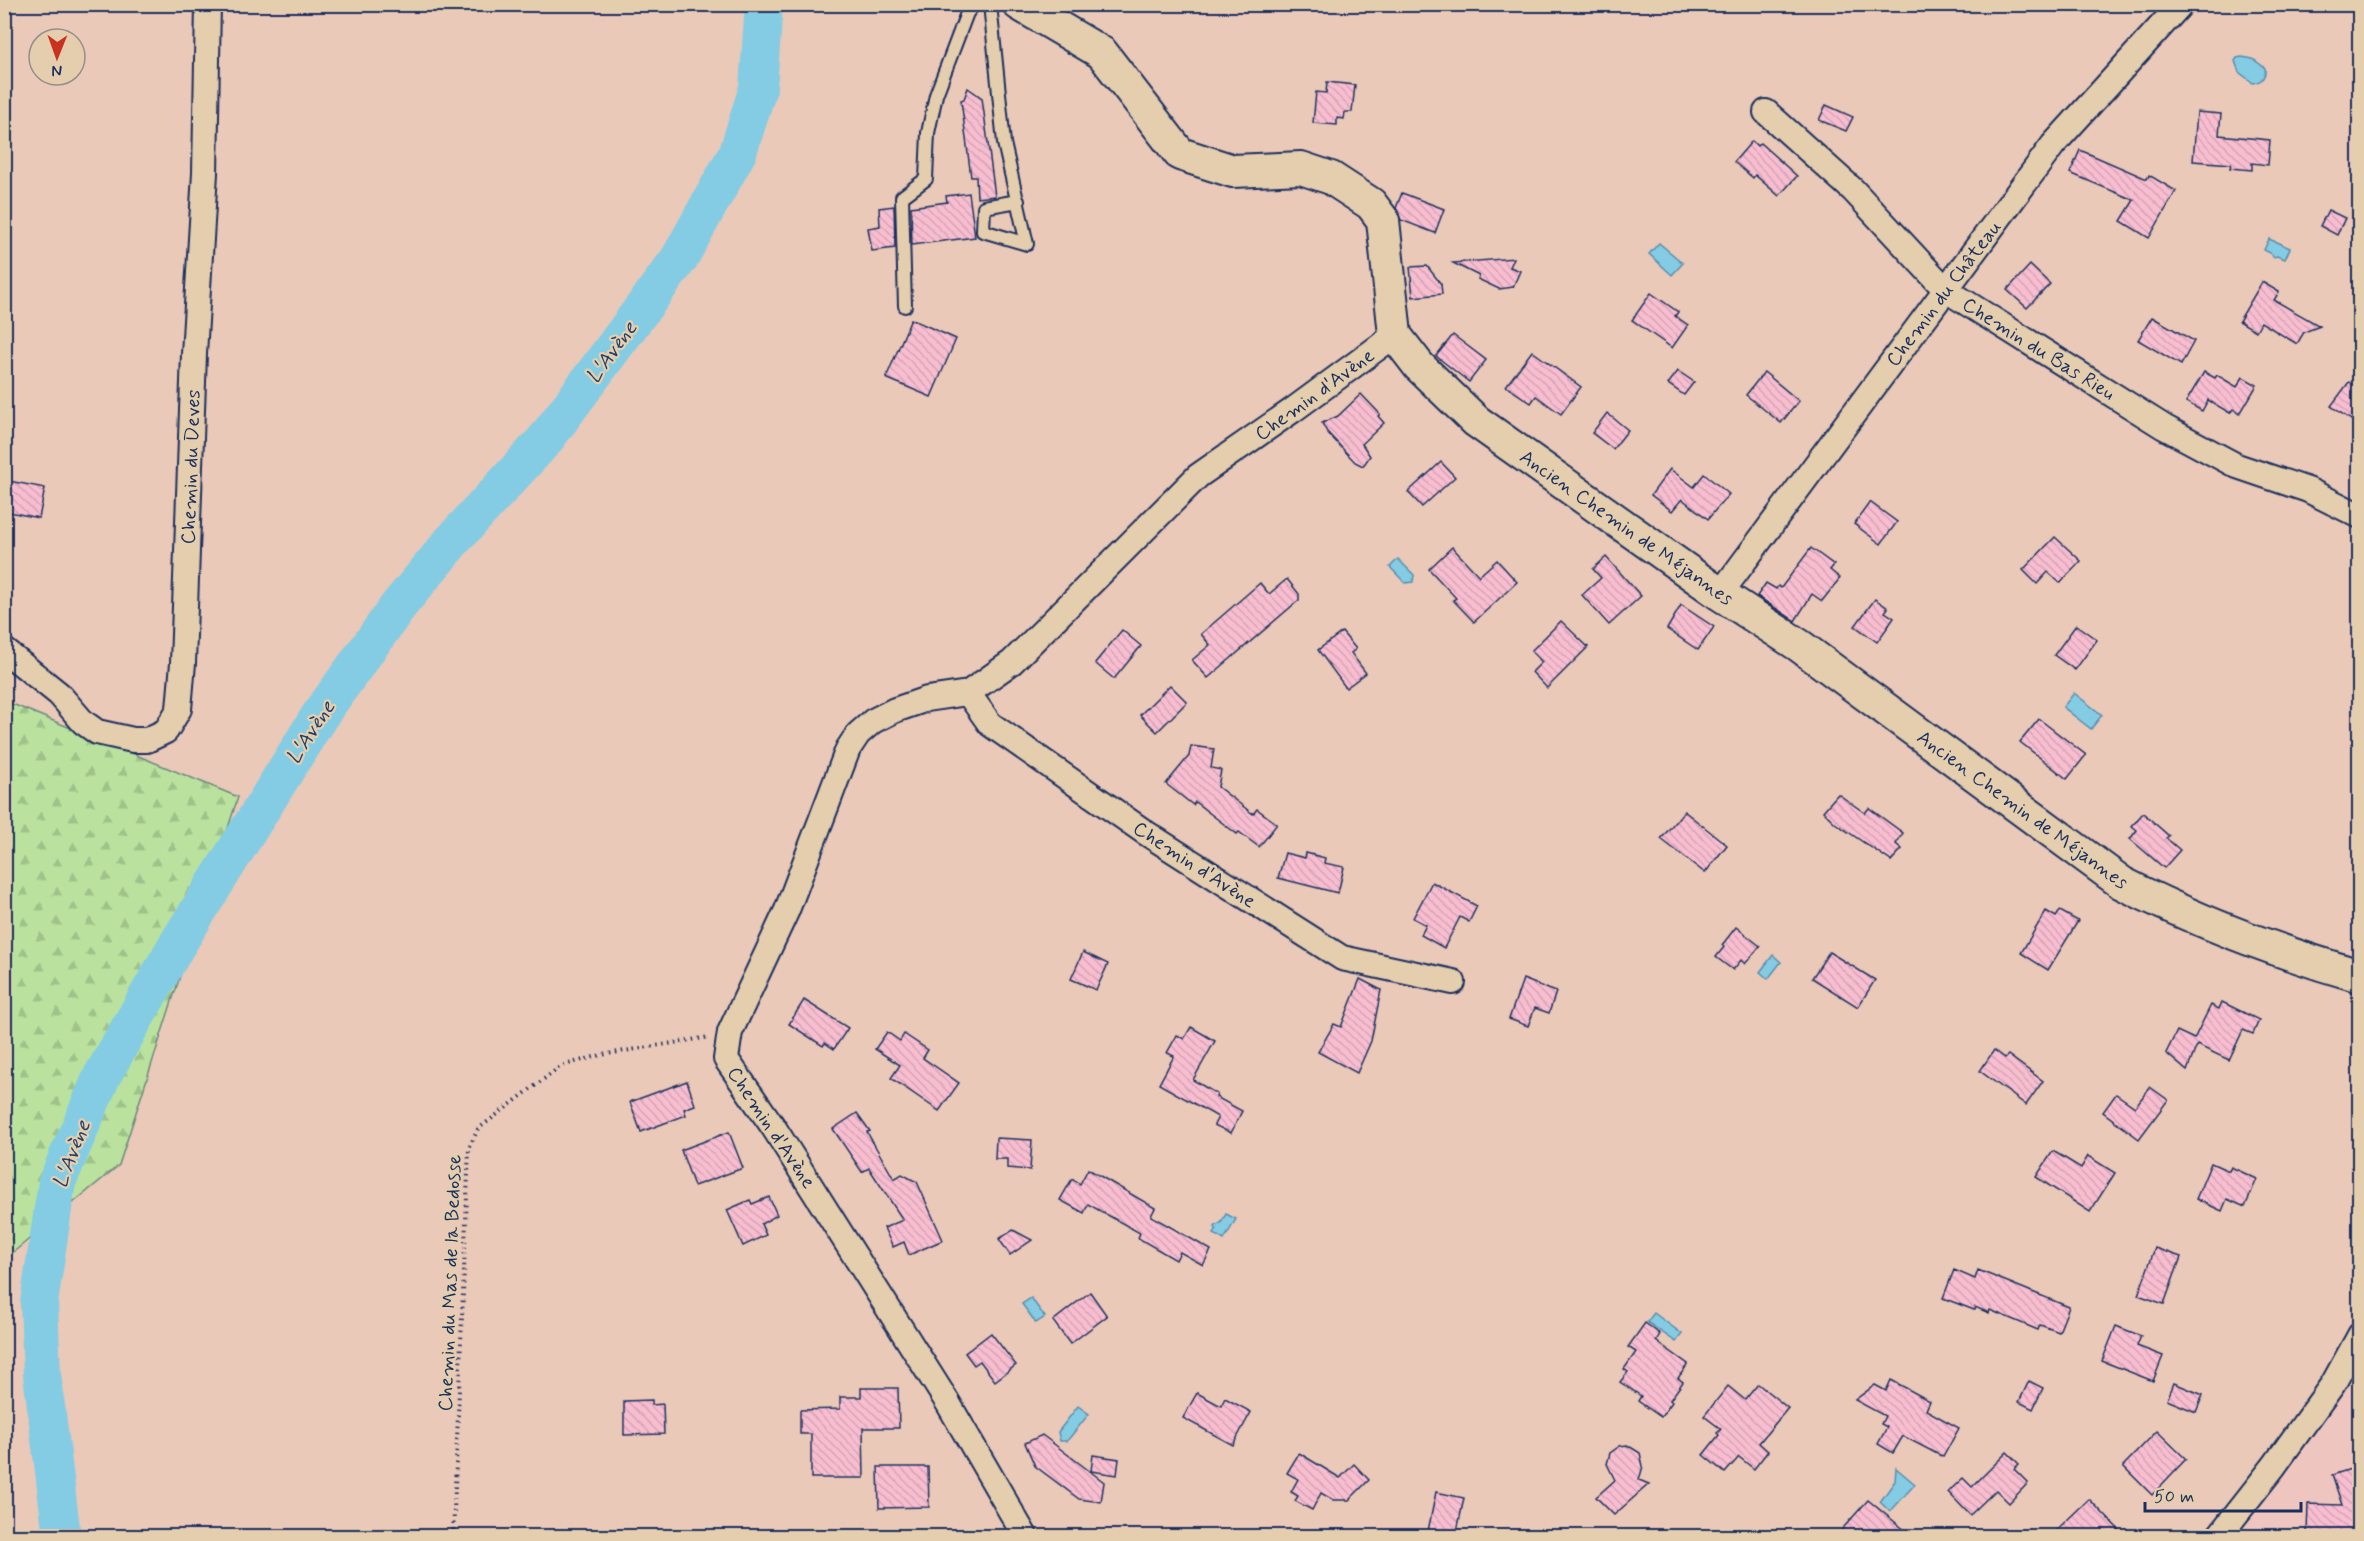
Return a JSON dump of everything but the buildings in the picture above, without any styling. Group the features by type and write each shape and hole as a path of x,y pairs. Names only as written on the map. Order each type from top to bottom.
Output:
{"street":[{"name":"Chemin du Deves","path":"4,650 59,694 83,722 97,732 133,740 147,740 166,731 179,709 183,663 194,354 205,173 208,4"},
{"path":"1019,4 1102,53 1180,154 1233,171 1301,168 1331,178 1371,204 1383,220 1395,335"},
{"name":"Chemin du Château","path":"1720,594 2053,145 2181,4"},
{"name":"Chemin du Bas Rieu","path":"1766,112 1853,190 1946,290 2164,427 2236,466 2308,490 2360,516"},
{"name":"Ancien Chemin de Méjannes","path":"1395,335 1419,366 1476,421 1720,594 1800,646 2122,883 2174,909 2299,958 2360,976"},
{"name":"Chemin d'Avène","path":"1025,1536 948,1403 774,1128 726,1059 730,1032 787,910 848,749 858,734 873,721 896,710 927,699 968,693 1012,662 1198,476 1395,335"},
{"name":"Chemin d'Avène","path":"968,693 990,724 1146,833 1342,958 1453,982"},
{"path":"2220,1536 2333,1384 2360,1335"}],"lane":[{"path":"905,306 902,197 926,179 928,133 936,95 967,13 974,4"},
{"path":"990,4 1004,143 1018,201"}],"path":[{"name":"Chemin du Mas de la Bedosse","path":"453,1536 469,1148 478,1129 561,1066 601,1055 707,1038 730,1032"}],"shaded area":[{"path":"2338,1382 2359,1397 2359,1536 2252,1536 2247,1519"}],"green space":[{"path":"5,701 238,797 119,1165 5,1259"}],"water":[{"path":"2242,57 2253,59 2265,68 2265,74 2261,80 2253,83 2239,72 2235,61"},
{"path":"2269,239 2290,248 2285,259 2273,257 2264,250"},
{"path":"1659,243 1683,263 1672,275 1649,254"},
{"path":"1398,559 1414,575 1413,582 1405,583 1390,567"},
{"path":"2074,693 2102,715 2091,729 2063,707"},
{"path":"1773,955 1781,962 1768,979 1760,972"},
{"path":"1226,1214 1236,1219 1224,1240 1214,1234 1215,1226 1221,1223"},
{"path":"1031,1298 1045,1317 1036,1323 1022,1304"},
{"path":"1654,1313 1682,1334 1676,1342 1647,1322"},
{"path":"1078,1406 1089,1414 1067,1441 1060,1441 1058,1432"},
{"path":"1896,1468 1915,1484 1890,1512 1880,1502 1895,1481"}],"waterway":[{"name":"L'Avène","path":"62,1536 42,1374 39,1303 57,1182 102,1076 175,948 320,715 399,605 452,541 545,440 679,259 738,152 758,88 764,4"}]}
